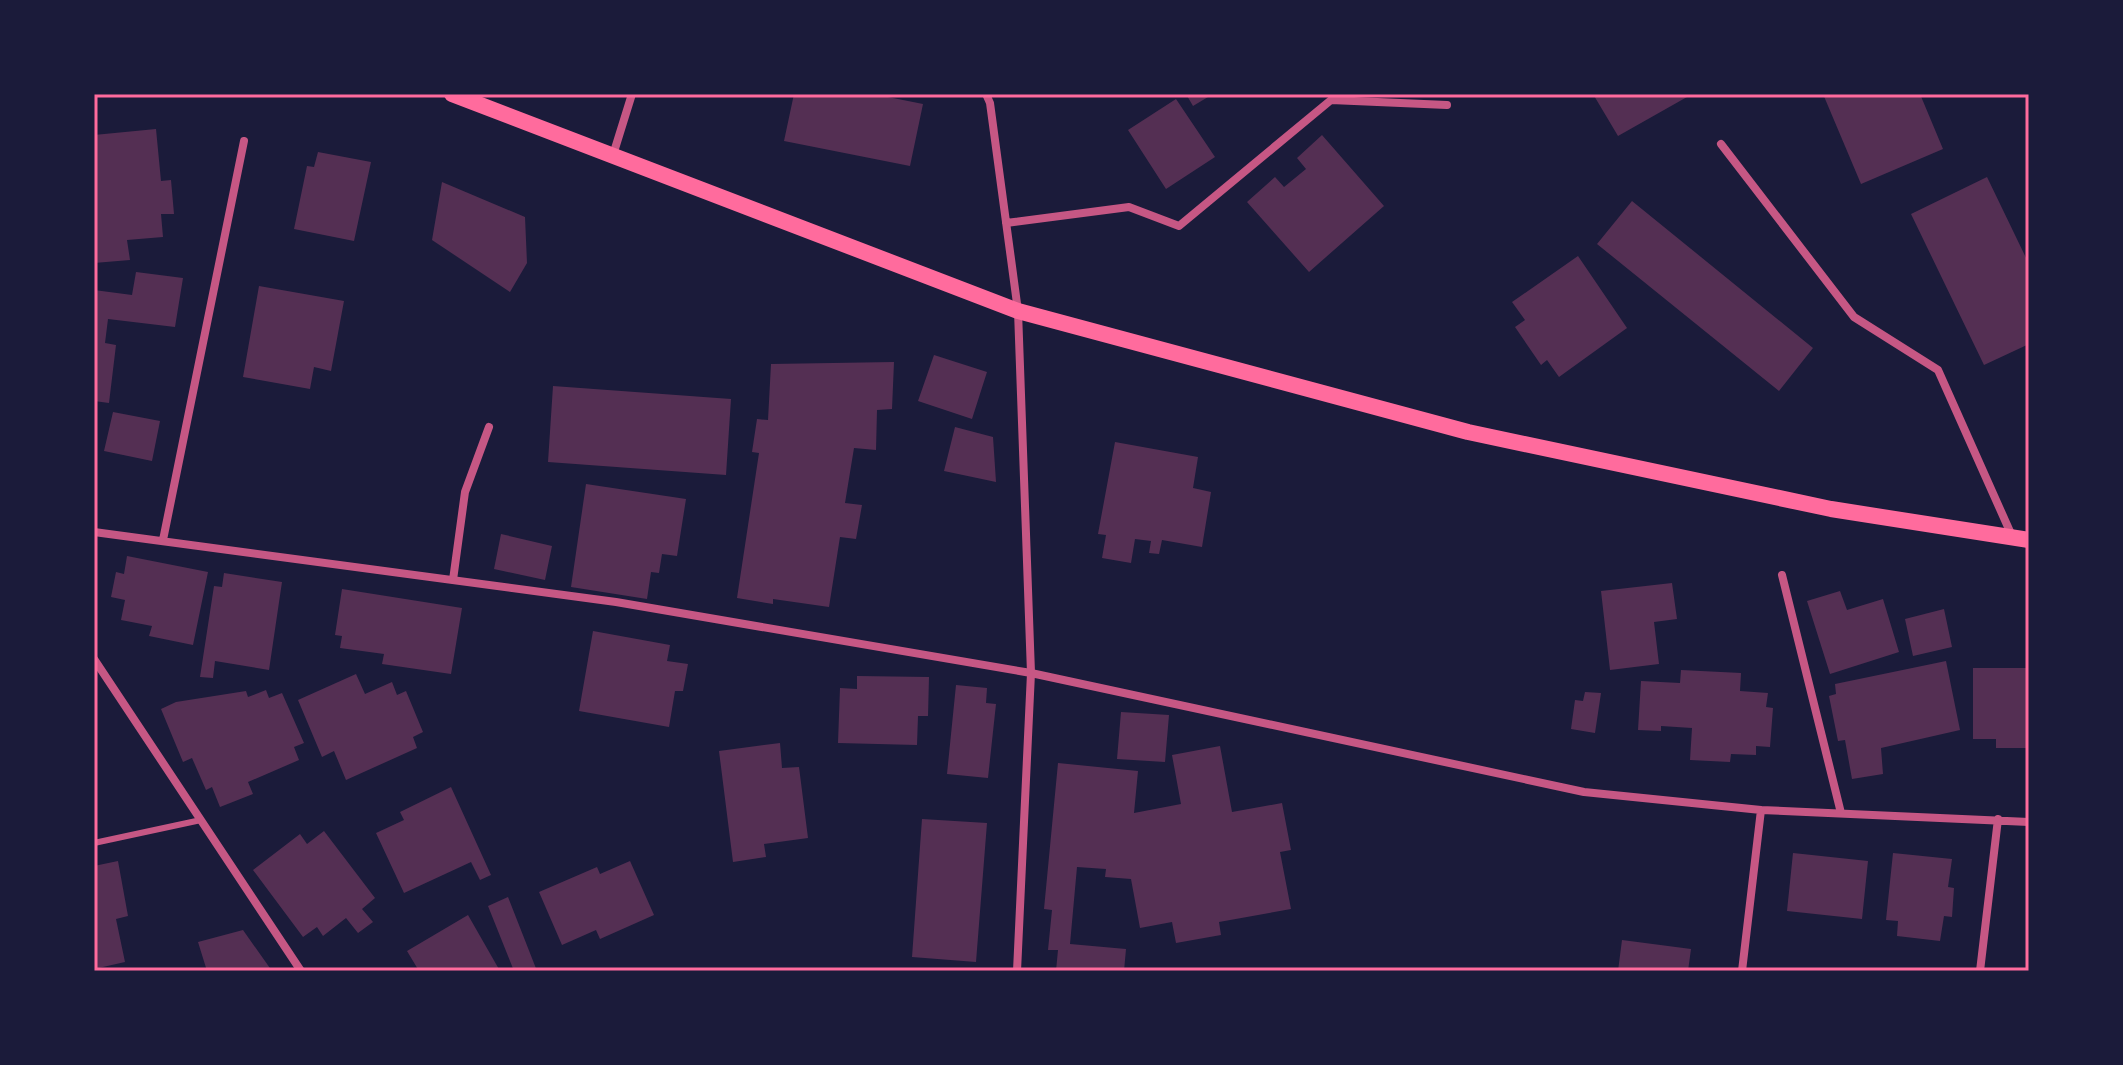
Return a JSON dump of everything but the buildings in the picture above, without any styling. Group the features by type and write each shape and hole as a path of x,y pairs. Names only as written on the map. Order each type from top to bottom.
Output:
{"main road":[{"path":"452,94 1018,311 1468,432 1831,509 2021,538"}],"street":[{"path":"613,155 632,94"},
{"path":"986,94 990,103 1018,311 1031,673 1017,971"},
{"path":"1006,223 1129,207 1179,226 1330,97 1447,105"},
{"path":"163,540 244,141"},
{"path":"1721,144 1854,317 1938,370 2021,538"},
{"path":"453,580 465,492 489,427"},
{"path":"94,532 616,602 1031,673 1584,792 1761,810 2029,822"},
{"path":"1782,575 1841,813"},
{"path":"94,659 301,971"},
{"path":"1742,971 1761,810"},
{"path":"1980,971 1998,819"}],"lane":[{"path":"94,843 201,820"}]}
